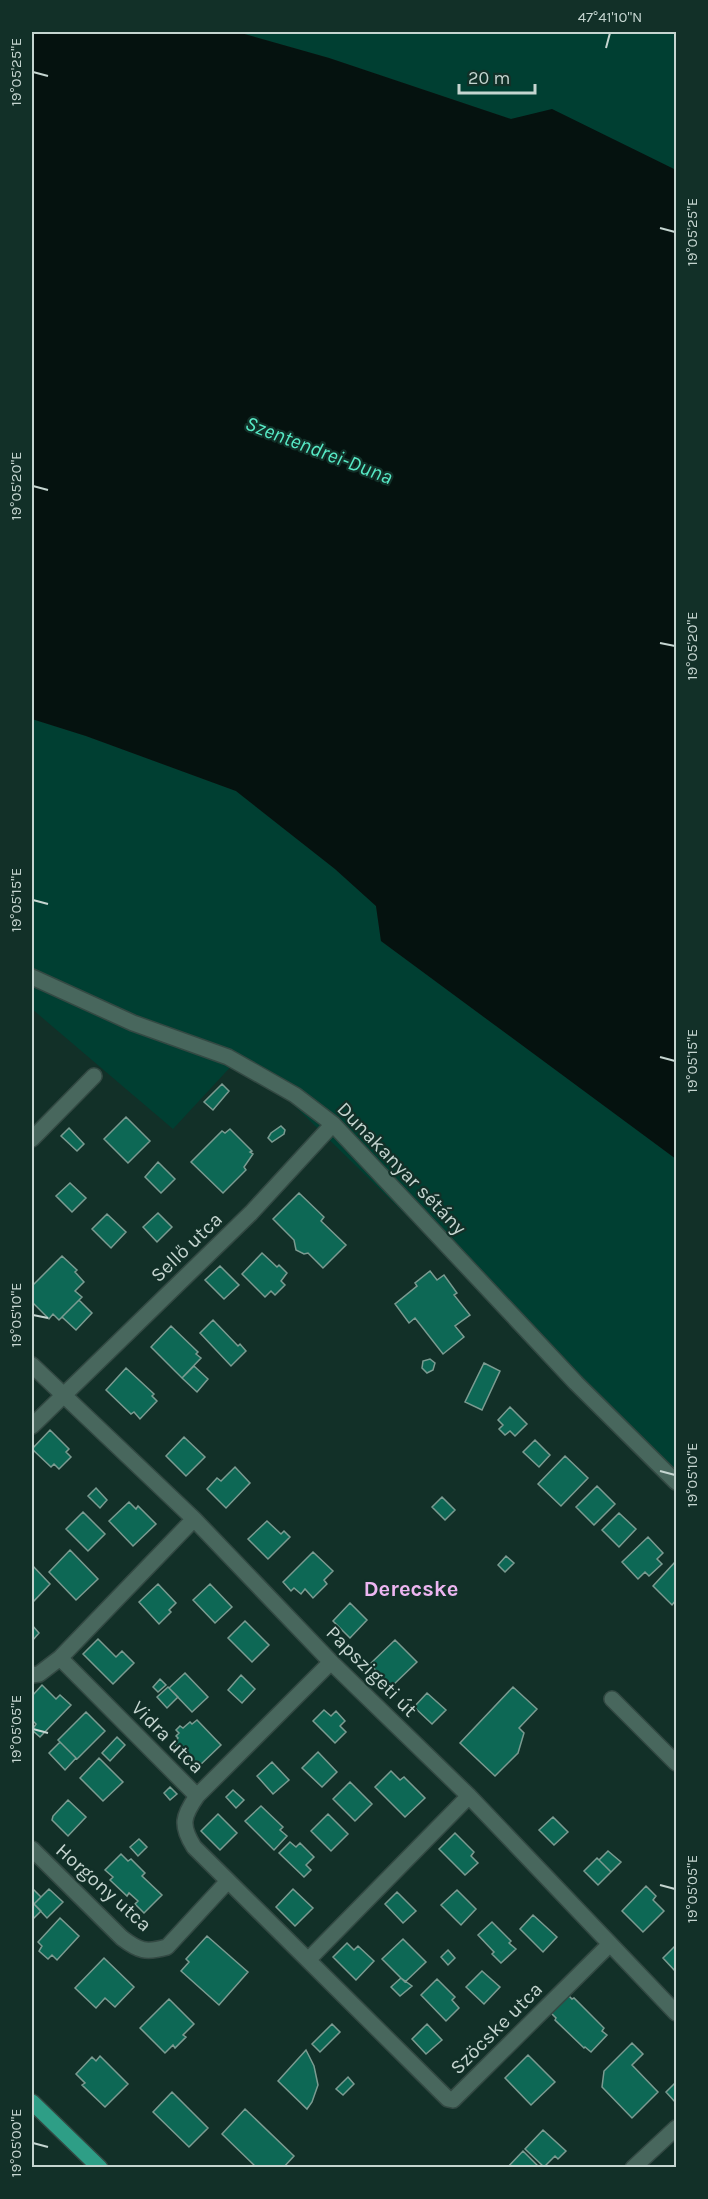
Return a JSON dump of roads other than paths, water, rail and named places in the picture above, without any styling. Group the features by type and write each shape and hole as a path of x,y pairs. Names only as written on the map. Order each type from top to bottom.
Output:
{"main road":[{"path":"32,2103 100,2168"}],"street":[{"name":"Dunakanyar sétány","path":"32,977 133,1023 228,1057 295,1095 333,1124 576,1383 676,1482"},
{"path":"32,1139 94,1076"},
{"name":"Sellő utca","path":"62,1395 251,1213 333,1124"},
{"name":"Papszigeti út","path":"32,1365 194,1519 331,1662 469,1796 676,2013"},
{"path":"32,1426 62,1395"},
{"path":"32,1675 39,1674 60,1658 194,1519"},
{"name":"Vidra utca","path":"60,1658 197,1796 186,1811 184,1821 186,1832 194,1847 228,1881"},
{"path":"197,1796 331,1662"},
{"path":"612,1699 676,1763"},
{"path":"308,1960 469,1796"},
{"name":"Horgony utca","path":"32,1849 122,1938 137,1949 153,1951 167,1947 228,1881"},
{"name":"Szöcske utca","path":"228,1881 448,2099 453,2100 610,1944"},
{"path":"633,2168 676,2128"}],"water":[{"name":"Szentendrei-Duna","path":"32,32 237,32 329,58 511,119 552,109 676,170 676,1159 381,941 376,906 335,869 236,791 86,736 32,719"}],"district":[{"name":"Derecske","path":"411,1588"}]}
